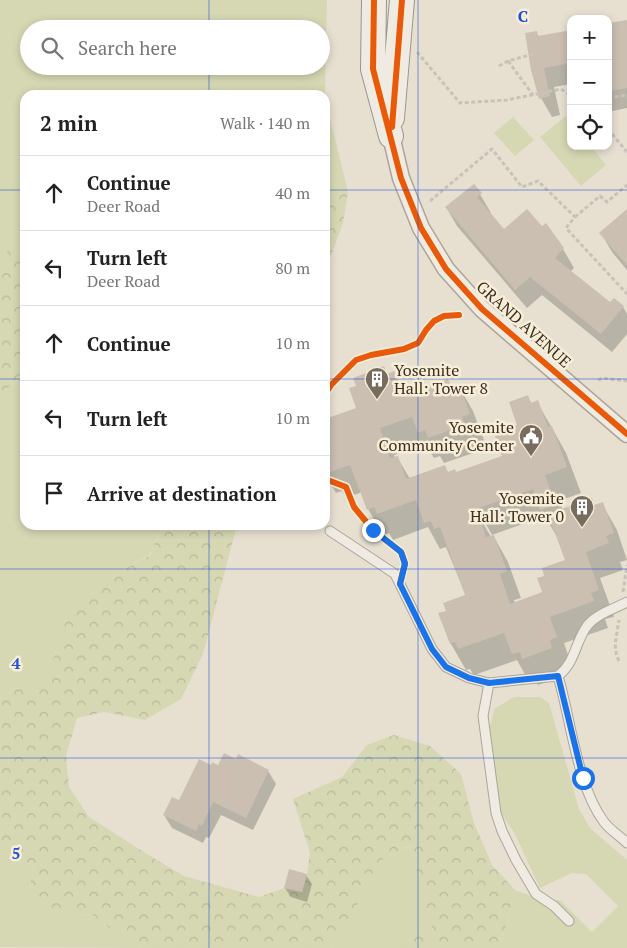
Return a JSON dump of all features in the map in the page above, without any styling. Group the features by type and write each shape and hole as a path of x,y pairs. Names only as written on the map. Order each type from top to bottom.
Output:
{"street":[{"name":"GRAND AVENUE","path":"374,0 373,69 401,178 418,220 446,269 482,309 627,434"},
{"name":"GRAND AVENUE","path":"391,136 402,0"}],"lane":[{"path":"330,531 395,574 432,649 446,667 469,678 489,683 558,676 568,667 586,627 605,612 627,602"},
{"path":"558,676 583,778 593,804 605,824 627,843"},
{"path":"489,683 483,716 496,813 502,831 536,894 554,906 569,921"}],"path":[{"path":"415,49 460,103 507,100 561,88 567,93"},
{"path":"499,66 508,61 533,54"},
{"path":"508,61 533,95"},
{"path":"612,97 627,95"},
{"path":"612,134 627,152"},
{"path":"430,201 492,149 522,187 538,181 575,217"},
{"path":"627,186 607,202 600,196 575,217 566,228 627,294"},
{"path":"598,380 603,378 627,381"}],"green space":[{"path":"0,0 327,0 327,20 20,20 20,75 325,75 325,90 20,90 20,242 0,257"},
{"path":"566,116 567,150 594,150 606,165 581,186 540,137"},
{"path":"513,117 534,140 515,156 494,133"},
{"path":"330,118 348,192 330,200"},
{"path":"348,192 343,223 330,258 330,200"},
{"path":"20,242 20,375 17,381 0,394 0,257"},
{"path":"20,375 20,530 161,530 150,554 119,572 68,612 58,646 40,692 15,688 0,690 0,394 17,381"},
{"path":"161,530 236,530 203,654 181,699 145,720 104,712 77,718 66,756 69,787 89,817 184,876 259,897 284,888 302,892 310,853 293,799 342,777 367,745 394,735 430,746 461,774 474,823 492,865 515,890 500,948 388,948 403,938 433,931 410,846 379,861 351,917 331,948 141,948 118,935 93,915 55,913 36,908 29,889 34,868 0,841 0,690 15,688 40,692 58,646 68,612 119,572 150,555"},
{"path":"514,697 540,697 549,703 579,809 590,828 627,860 627,948 500,948 515,890 541,900 560,900 592,932 618,906 586,874 572,873 540,888 514,832 492,800 481,727 491,724 494,709"},
{"path":"0,841 34,868 29,889 55,913 93,915 118,935 141,948 0,947"},
{"path":"411,846 433,931 403,938 388,948 331,948 351,917 379,861"}],"building":[{"path":"627,20 627,88 612,90 612,60 612,22"},
{"path":"537,31 538,36 567,31 567,64 544,68 550,96 539,99 531,70 525,33"},
{"path":"474,184 482,193 477,197 504,229 527,209 542,226 546,223 564,248 555,258 610,302 614,298 624,306 601,334 530,277 515,290 445,207"},
{"path":"627,209 627,265 599,233"},
{"path":"384,366 387,374 394,371 403,396 448,379 451,386 459,384 470,414 462,417 465,425 428,438 425,430 418,433 412,417 380,428 390,458 398,456 406,479 445,465 448,472 455,469 456,472 502,456 494,433 517,425 509,402 528,395 531,403 538,400 548,427 552,426 567,467 545,475 556,505 540,510 533,489 476,509 486,537 494,535 507,571 500,574 510,604 542,592 537,578 544,576 542,568 565,560 548,514 592,498 594,505 603,502 614,533 606,536 609,543 586,552 599,590 591,593 594,601 550,617 557,637 550,640 552,648 522,659 520,652 512,654 504,633 458,649 455,642 450,644 438,613 446,611 443,603 465,595 440,527 434,529 431,521 424,523 416,500 377,514 374,507 367,510 350,465 330,472 330,417 356,408 349,388 356,386 353,378"},
{"path":"224,753 236,759 238,754 269,770 246,818 213,802 202,826 199,824 196,831 163,815 172,797 179,800 199,759 211,765 212,762 218,765"},
{"path":"289,869 307,874 302,892 284,888"}],"cycle path":[{"path":"374,0 373,69 401,178 421,228 446,269 482,309 627,434"},
{"path":"392,127 402,0"},
{"path":"330,386 356,360 371,355 404,349 418,343 434,321 444,316 459,315"},
{"path":"330,481 346,487 354,507 373,530 401,552 405,563 400,584"}],"place":[{"name":"Yosemite Hall: Tower 8","path":"377,400"},
{"name":"Yosemite Community Center","path":"531,457"},
{"name":"Yosemite Hall: Tower 0","path":"582,528"}],"route":[{"path":"373,530 401,552 405,564 400,584 432,649 446,667 469,678 489,683 558,676 583,778"}]}
